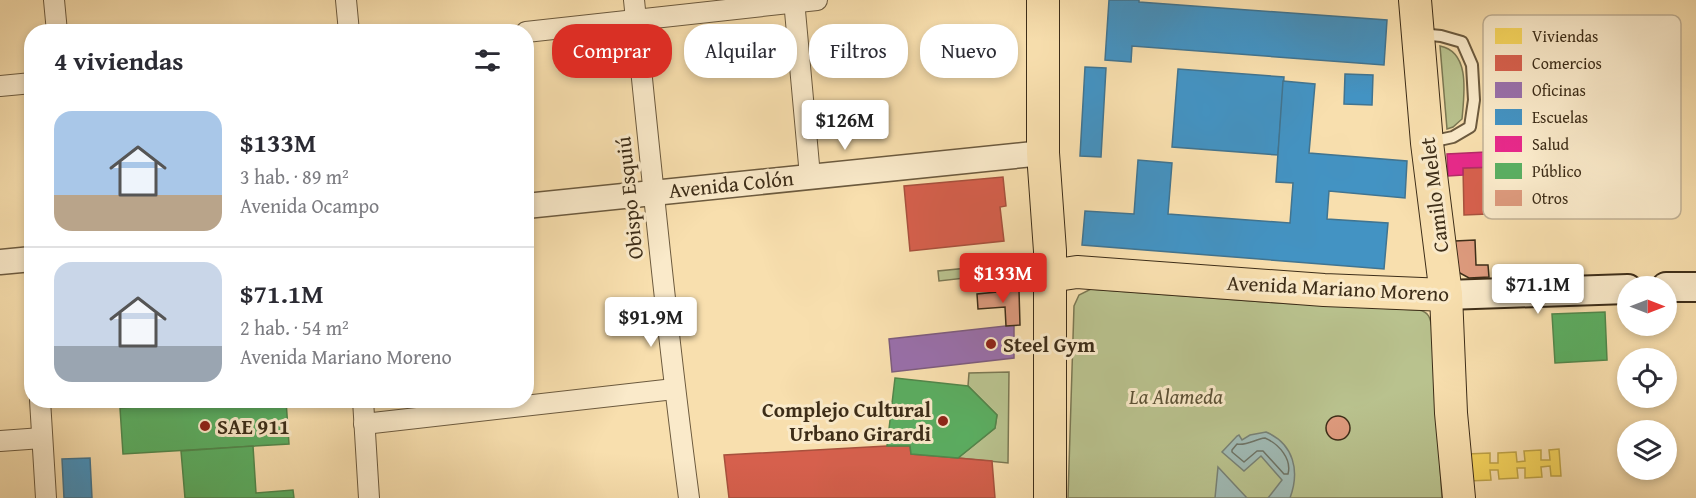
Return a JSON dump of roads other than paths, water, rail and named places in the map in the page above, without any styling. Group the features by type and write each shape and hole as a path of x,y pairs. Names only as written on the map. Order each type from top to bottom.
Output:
{"main road":[{"path":"1043,0 1043,153 1050,251 1050,498"},
{"name":"Camilo Melet","path":"1415,0 1427,142 1446,295 1451,413 1459,498"},
{"name":"Avenida Mariano Moreno","path":"1050,276 1077,272 1324,290 1446,295 1617,289"},
{"path":"1677,287 1696,286"}],"street":[{"path":"54,0 56,24"},
{"path":"346,0 348,24"},
{"name":"Obispo Esquiú","path":"634,0 652,193 689,498"},
{"path":"534,31 817,0"},
{"path":"794,1 810,176"},
{"path":"0,86 24,84"},
{"name":"Avenida Colón","path":"534,205 1043,153"},
{"path":"0,262 24,260"},
{"path":"534,405 674,389"},
{"path":"40,408 46,498"},
{"path":"363,408 369,498"},
{"path":"364,424 506,408"},
{"path":"0,441 42,438"}],"lane":[{"path":"1419,34 1441,36 1462,42 1472,65 1474,100 1470,127 1453,137 1427,142"}],"water":[{"path":"1266,432 1283,444 1292,459 1294,478 1290,498 1268,498 1282,480 1261,456 1244,471 1222,452 1239,435 1242,440 1250,435"},
{"path":"1218,467 1247,498 1215,498"}],"place":[{"name":"Steel Gym","path":"991,344"},
{"name":"Complejo Cultural Urbano Girardi","path":"943,421"},
{"name":"SAE 911","path":"205,426"}],"park label":[{"name":"La Alameda","path":"1176,396"}]}
